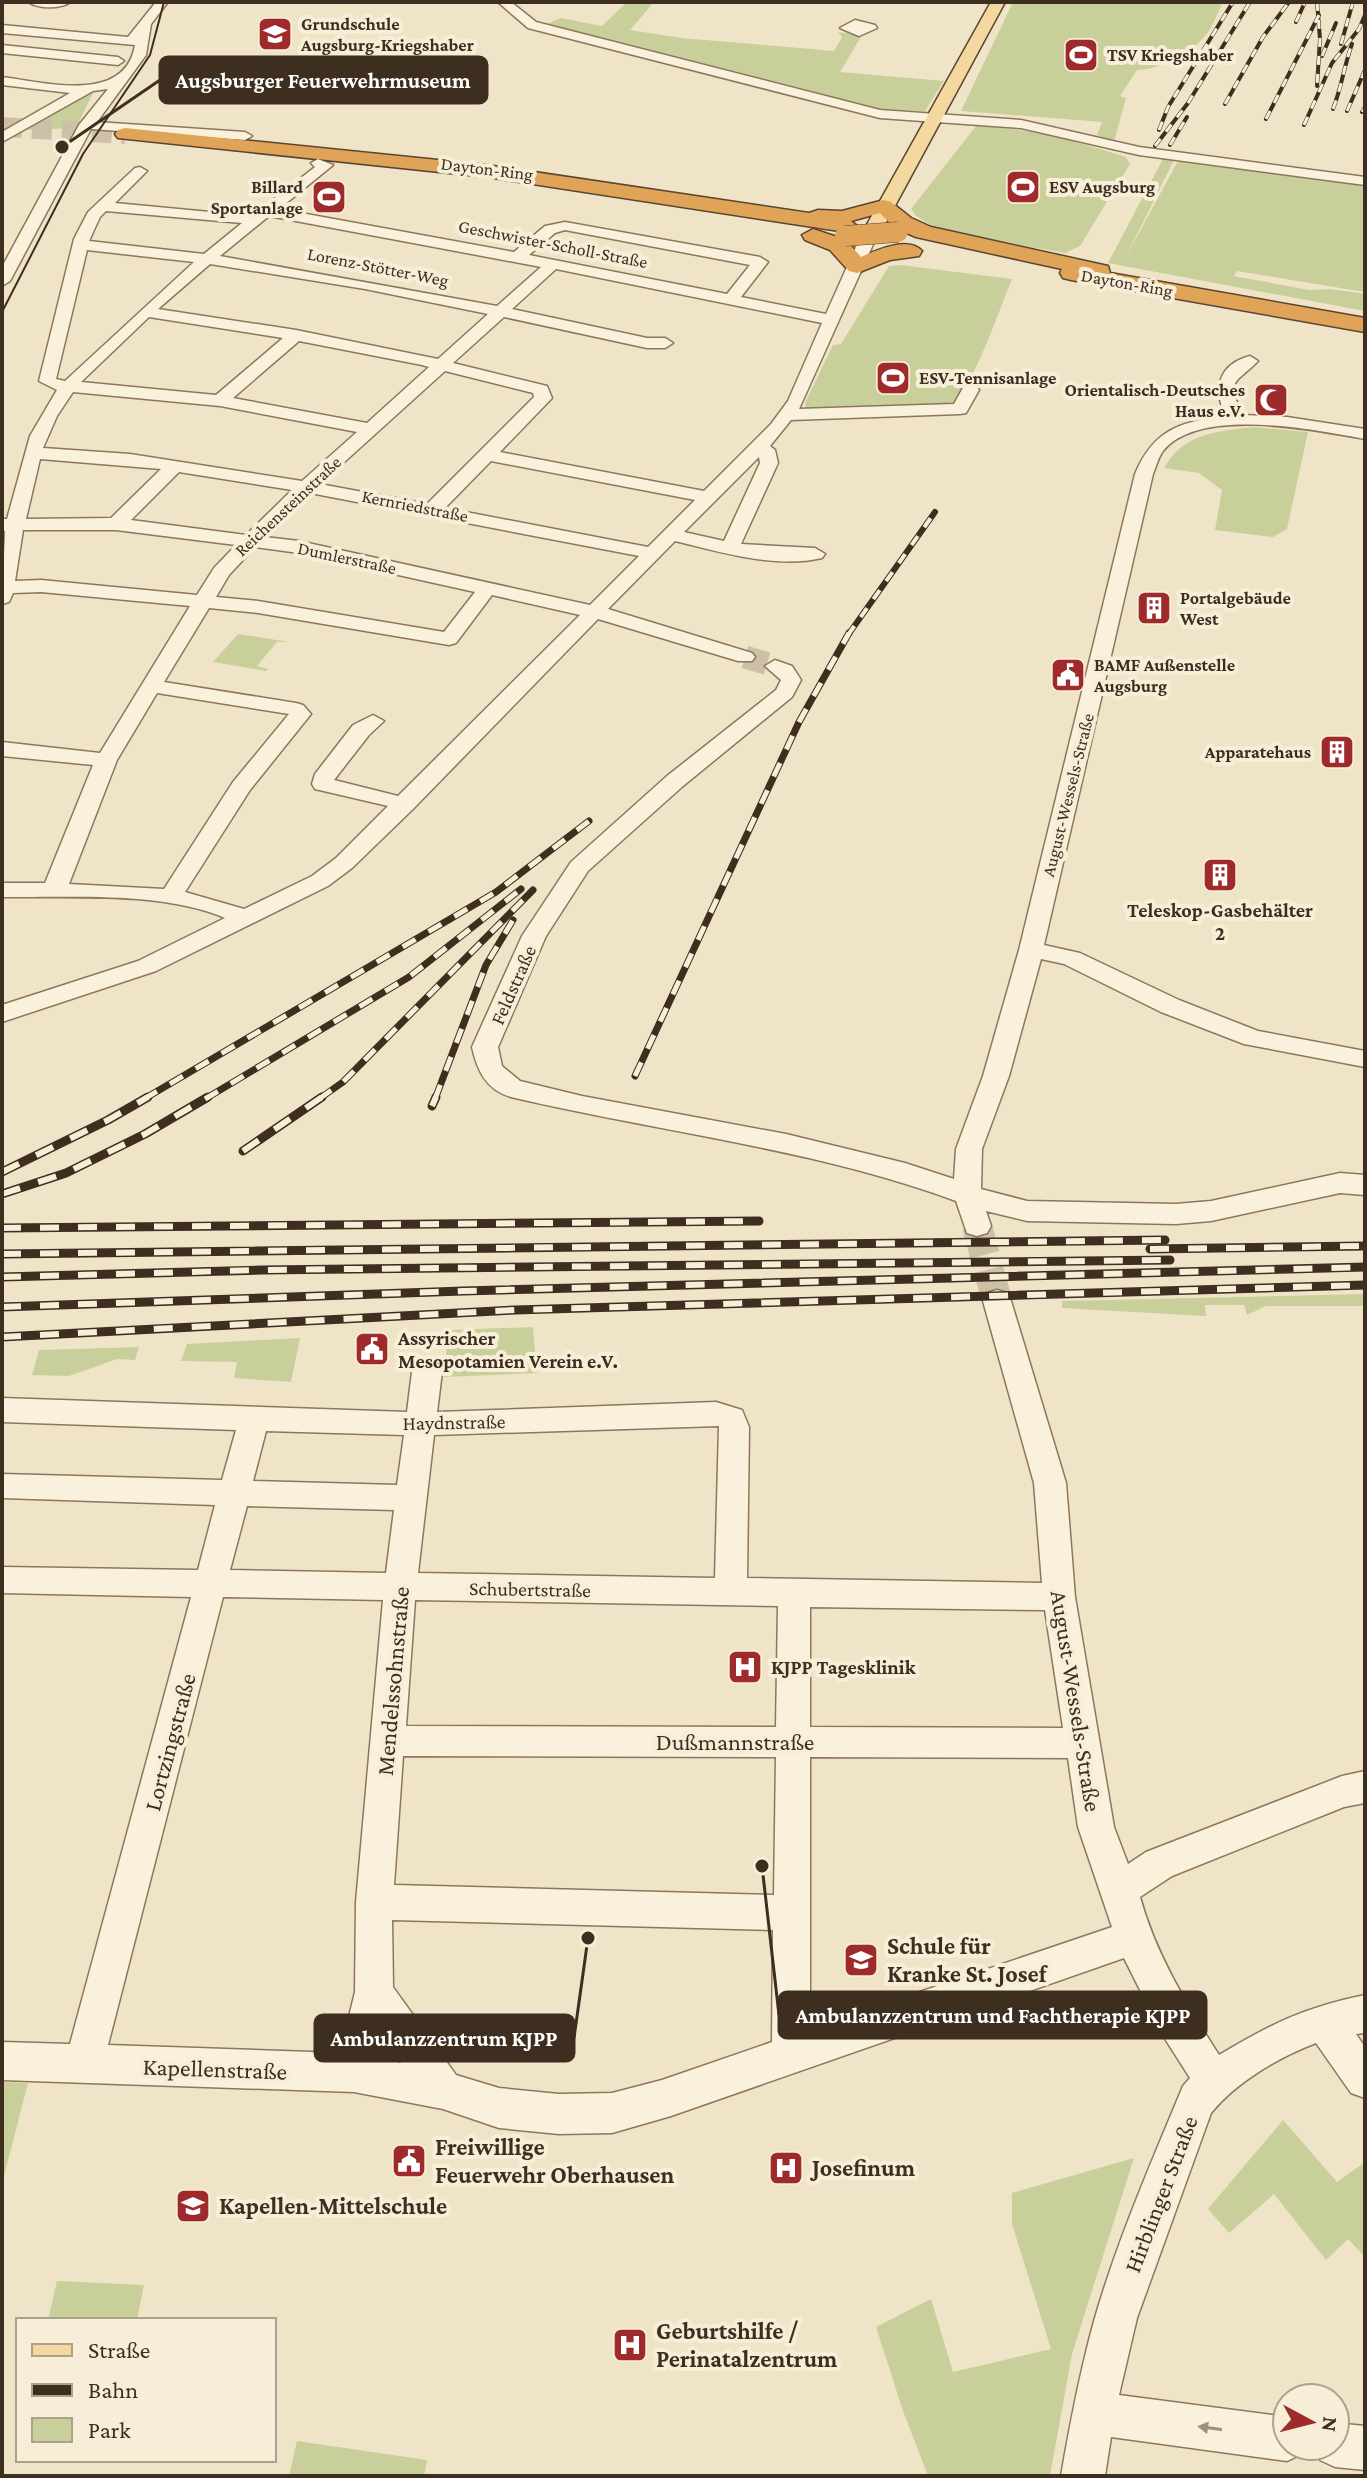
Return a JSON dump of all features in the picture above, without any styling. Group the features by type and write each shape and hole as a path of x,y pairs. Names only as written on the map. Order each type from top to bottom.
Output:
{"highway":[{"name":"Dayton-Ring","path":"556,181 122,137 325,157 373,156 556,181 866,232 1365,325"},
{"path":"556,181 813,235 838,245 857,266 886,254 911,251"},
{"path":"884,206 899,221 924,232 1101,275 1032,272 911,251 866,232 854,215 884,206"},
{"path":"813,235 924,232"},
{"name":"Dayton-Ring","path":"1101,275 1365,318"}],"main road":[{"path":"866,232 936,119 998,2"}],"street":[{"path":"34,2 65,2"},
{"path":"102,103 106,84 118,61 137,42 145,24 162,2"},
{"path":"504,2 519,17 540,27 850,108 936,119 1021,124 1143,151 1365,181"},
{"path":"2,29 137,42"},
{"path":"2,281 21,231 86,125 140,55 137,42"},
{"path":"2,49 118,61"},
{"path":"2,81 82,91"},
{"path":"5,142 82,91 122,82"},
{"path":"86,125 245,136"},
{"path":"325,157 326,165 208,257 69,385 47,417 8,525 3,593 41,586 203,600 449,639 486,590"},
{"path":"140,171 93,215 80,245 47,381 220,401 371,429"},
{"name":"Geschwister-Scholl-Straße","path":"105,206 258,216 377,229 833,320"},
{"path":"517,257 550,229 565,226 760,262 730,301"},
{"path":"2,1014 147,966 320,881 344,863 787,415 857,266 866,232"},
{"name":"Lorenz-Stötter-Weg","path":"80,245 208,257 330,277 647,343 665,343"},
{"name":"Reichensteinstraße","path":"54,891 106,760 221,572 248,540 553,264"},
{"path":"146,312 296,335 440,364 538,388 543,392 543,398 433,509"},
{"path":"220,401 296,335"},
{"path":"1237,420 1227,400 1228,377 1232,370 1250,361"},
{"path":"787,415 960,409 970,390"},
{"name":"August-Wessels-Straße","path":"977,1226 967,1192 969,1149 996,1076 1031,950 1144,474 1152,453 1171,436 1237,420 1314,425 1365,434"},
{"path":"730,547 769,463 766,450 757,448"},
{"name":"Kernriedstraße","path":"35,453 176,465 433,509 652,553"},
{"path":"487,455 707,497"},
{"path":"116,524 176,465"},
{"name":"Dumlerstraße","path":"8,525 116,524 299,547 593,612"},
{"path":"670,534 730,547 815,554"},
{"path":"593,612 745,657"},
{"name":"Feldstraße","path":"775,666 785,670 791,680 785,693 675,781 579,867 534,936 485,1047 490,1070 511,1088 582,1105 786,1143 905,1172 967,1192"},
{"path":"151,686 300,711 241,787 170,898"},
{"path":"373,721 361,730 323,779 323,784 405,804"},
{"path":"2,749 106,760"},
{"path":"2,890 170,898 213,905 244,918"},
{"path":"1031,950 1071,958 1170,1006 1253,1038 1365,1059"},
{"path":"967,1192 988,1202 1027,1211 1150,1215 1211,1211 1340,1183 1365,1185"},
{"name":"August-Wessels-Straße","path":"997,1301 1050,1483 1059,1597 1096,1827 1120,1890 1133,1937 1175,2021 1213,2080"},
{"name":"Mendelssohnstraße","path":"354,2073 374,1992 374,1902 400,1587 427,1372"},
{"name":"Haydnstraße","path":"2,1410 419,1424 716,1414 731,1418 734,1427 731,1592"},
{"name":"Lortzingstraße","path":"84,2065 254,1418"},
{"path":"2,1486 410,1498"},
{"name":"Schubertstraße","path":"2,1580 1059,1597"},
{"path":"791,2054 794,1593"},
{"name":"Dußmannstraße","path":"388,1741 1082,1743"},
{"path":"1120,1890 1159,1864 1342,1792 1365,1787"},
{"path":"374,1902 792,1913"},
{"name":"Kapellenstraße","path":"2,2061 354,2073 443,2090 499,2108 559,2114 612,2113 666,2098 1133,1937"},
{"path":"374,1992 443,2090"},
{"name":"Hirblinger Straße","path":"1083,2476 1093,2413 1116,2318 1163,2184 1197,2100 1213,2080 1290,2034 1324,2022 1365,2014"},
{"path":"1324,2022 1365,2079"},
{"path":"1093,2413 1271,2437"}],"green space":[{"path":"627,2 654,2 630,30 682,38 834,51 842,37 838,32 862,35 840,72 944,81 925,111 880,110 547,24 561,18 602,26"},
{"name":"TSV Kriegshaber","path":"1013,2 1223,2 1213,24 1199,42 1164,64 1137,70 1120,96 1126,98 1114,142 1097,135 1102,122 961,111"},
{"path":"87,92 93,93 76,128 24,130"},
{"name":"ESV Augsburg","path":"976,126 1052,136 1126,157 1130,164 1080,246 1065,253 973,237 931,225 916,216 911,209"},
{"path":"1164,157 1175,158 1126,257 1179,159 1365,186 1365,292 1237,271 1234,276 1309,290 1330,289 1365,294 1365,311 1108,263"},
{"path":"889,266 1012,279 987,343 964,390 954,404 940,406 814,411 806,408 805,403 833,345 841,344"},
{"path":"1252,427 1308,432 1287,529 1273,537 1215,530 1222,490 1199,473 1164,468 1172,456 1191,441 1213,433"},
{"path":"238,634 289,642 277,642 257,666 268,669 266,671 213,662"},
{"path":"1365,1294 1365,1306 1266,1306 1247,1315 1244,1305 1205,1305 1206,1316 1062,1308 1062,1301"},
{"path":"533,1327 537,1373 443,1377 449,1330"},
{"path":"300,1338 291,1382 234,1378 237,1362 181,1361 187,1344"},
{"path":"139,1347 135,1360 117,1359 69,1376 32,1375 39,1350"},
{"path":"2,2082 28,2083 2,2184"},
{"path":"1283,2120 1337,2182 1365,2162 1365,2257 1348,2239 1326,2260 1274,2194 1229,2233 1208,2209"},
{"path":"1134,2158 1072,2354 1050,2476 928,2476 876,2327 931,2299 953,2372 1051,2349 1012,2224 1012,2193"},
{"path":"57,2281 144,2285 137,2318 48,2318"},
{"path":"297,2441 427,2460 424,2476 289,2476"}],"tunnel":[{"path":"2,127 125,134"},
{"path":"745,657 775,666"},
{"path":"977,1226 997,1301"}],"tram line":[{"path":"2,312 83,154 150,55 164,2"}],"railway":[{"path":"1159,130 1168,107 1233,2"},
{"path":"1155,146 1188,103 1250,2"},
{"path":"1225,104 1263,37 1289,2"},
{"path":"1296,22 1305,2"},
{"path":"1317,2 1318,17"},
{"path":"1341,44 1353,2"},
{"path":"1304,125 1332,63 1359,29 1365,15"},
{"path":"1266,119 1318,17"},
{"path":"1317,86 1318,17"},
{"path":"1322,56 1336,23"},
{"path":"1333,109 1352,44"},
{"path":"1347,111 1365,70"},
{"path":"1362,112 1365,107"},
{"path":"1170,145 1187,117"},
{"path":"848,635 935,512"},
{"path":"635,1076 799,722 849,633"},
{"path":"144,1099 496,892 589,821"},
{"path":"205,1099 409,977 521,889"},
{"path":"319,1099 343,1082 533,890"},
{"path":"435,1099 486,965 513,920"},
{"path":"2,1172 148,1097"},
{"path":"2,1194 66,1173 145,1134 208,1097"},
{"path":"243,1151 322,1097"},
{"path":"432,1106 436,1097"},
{"path":"2,1228 759,1221"},
{"path":"2,1254 1165,1240"},
{"path":"1150,1249 1365,1246"},
{"path":"2,1277 262,1270 1170,1260"},
{"path":"2,1307 463,1291 1365,1267"},
{"path":"2,1337 515,1310 1365,1285"}],"place":[{"name":"Grundschule Augsburg-Kriegshaber","path":"275,34"},
{"name":"TSV Kriegshaber","path":"1081,55"},
{"name":"Augsburger Feuerwehrmuseum","path":"62,147"},
{"name":"ESV Augsburg","path":"1023,187"},
{"name":"Billard Sportanlage","path":"329,197"},
{"name":"ESV-Tennisanlage","path":"893,378"},
{"name":"Orientalisch-Deutsches Haus e.V.","path":"1271,400"},
{"name":"Portalgebäude West","path":"1154,608"},
{"name":"BAMF Außenstelle Augsburg","path":"1068,675"},
{"name":"Apparatehaus","path":"1337,752"},
{"name":"Teleskop-Gasbehälter 2","path":"1220,875"},
{"name":"Assyrischer Mesopotamien Verein e.V.","path":"372,1349"},
{"name":"KJPP Tagesklinik","path":"745,1667"},
{"name":"Ambulanzzentrum und Fachtherapie KJPP","path":"762,1866"},
{"name":"Ambulanzzentrum KJPP","path":"588,1938"},
{"name":"Schule für Kranke St. Josef","path":"861,1960"},
{"name":"Freiwillige Feuerwehr Oberhausen","path":"409,2161"},
{"name":"Josefinum","path":"786,2168"},
{"name":"Kapellen-Mittelschule","path":"193,2206"},
{"name":"Geburtshilfe / Perinatalzentrum","path":"630,2345"}]}
